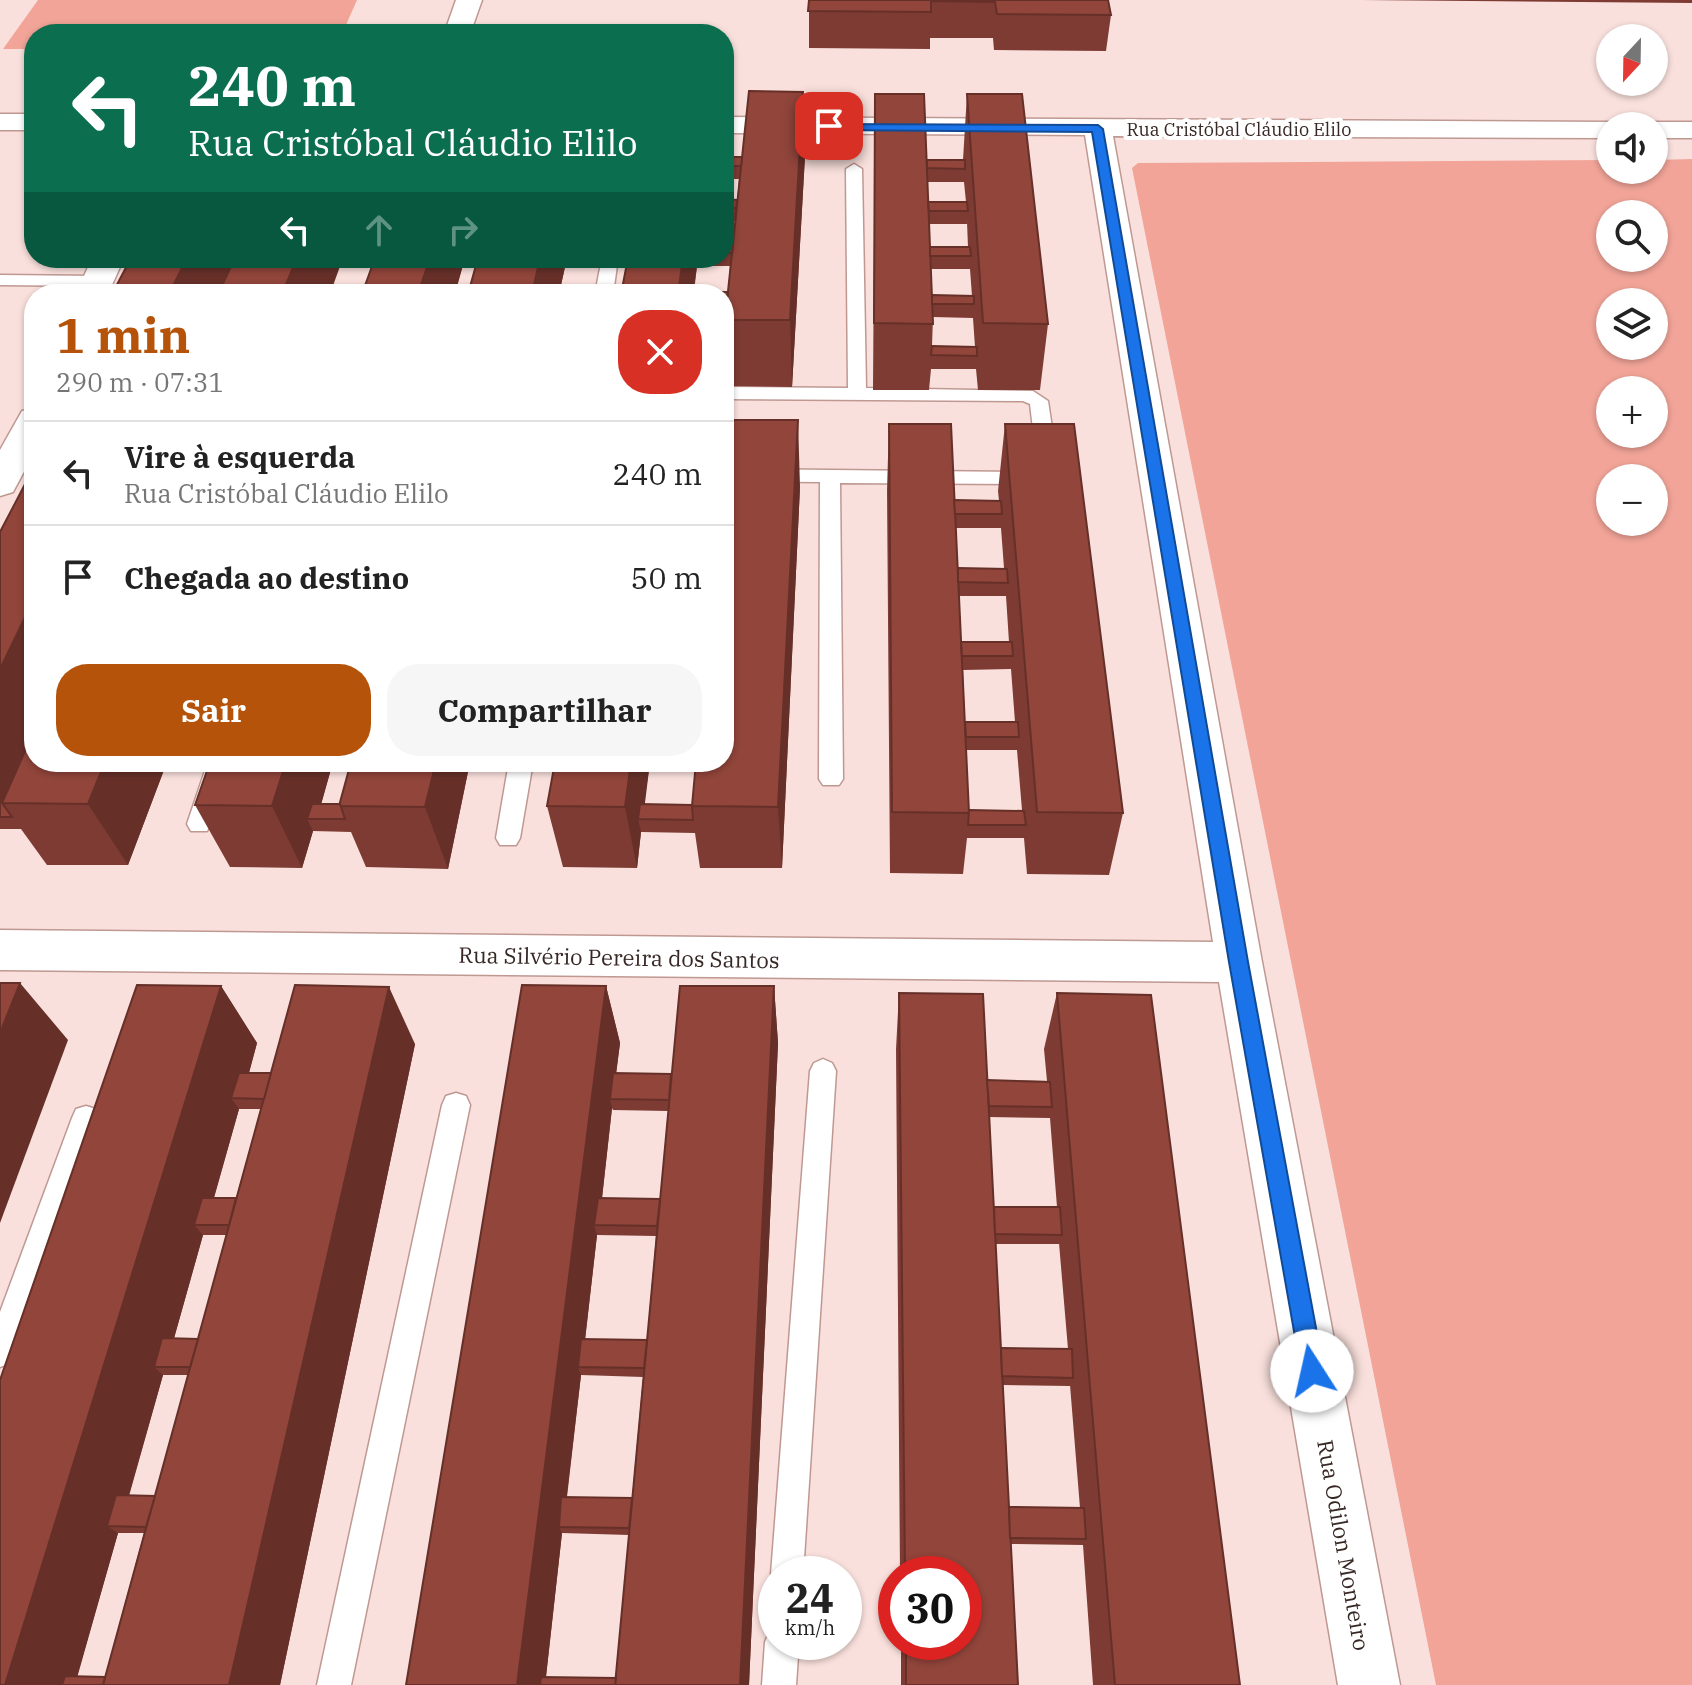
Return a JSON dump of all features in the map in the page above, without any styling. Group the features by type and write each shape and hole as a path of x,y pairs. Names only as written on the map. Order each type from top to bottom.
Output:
{"street":[{"path":"461,24 469,0"},
{"path":"0,122 24,122"},
{"name":"Rua Cristóbal Cláudio Elilo","path":"734,125 1596,130"},
{"name":"Rua Odilon Monteiro","path":"1098,129 1239,962 1369,1685"},
{"path":"1668,130 1692,130"},
{"path":"0,484 24,440"},
{"name":"Rua Silvério Pereira dos Santos","path":"0,950 1239,962"}],"lane":[{"path":"854,169 857,395"},
{"path":"0,280 99,278"},
{"path":"734,393 1034,397 1039,401 1048,466 1038,478 734,475"},
{"path":"830,475 831,779"},
{"path":"199,824 217,772"},
{"path":"508,838 519,772"},
{"path":"788,1556 823,1071"},
{"path":"334,1685 456,1105"},
{"path":"0,1352 86,1118"},
{"path":"779,1685 781,1660"}],"shaded area":[{"path":"38,0 357,0 346,24 24,24 24,49 3,49"},
{"path":"1692,159 1692,1685 1436,1685 1132,168 1138,163 1596,160 1596,184 1668,184 1668,160"}],"building":[{"path":"809,0 1108,0 1111,15 997,14 995,2 931,1 931,12 808,11"},
{"path":"749,91 803,92 790,320 734,320 734,284 729,284 730,268 734,268 734,234"},
{"path":"875,94 924,94 933,324 874,323"},
{"path":"967,94 1022,94 1048,324 983,323"},
{"path":"734,157 742,157 741,166 734,166"},
{"path":"927,160 965,160 965,169 927,168"},
{"path":"928,202 967,202 968,211 929,211"},
{"path":"930,247 970,247 971,256 930,256"},
{"path":"126,268 182,268 174,284 117,284"},
{"path":"230,268 293,268 286,284 223,284"},
{"path":"371,268 427,268 421,284 366,284"},
{"path":"475,268 538,268 534,284 471,284"},
{"path":"626,268 682,268 679,284 623,284"},
{"path":"932,295 974,296 974,304 932,304"},
{"path":"932,346 977,347 977,356 931,355"},
{"path":"734,420 798,420 778,807 692,806 695,772 734,772"},
{"path":"889,424 951,424 969,813 892,812"},
{"path":"1005,424 1074,424 1123,813 1037,812"},
{"path":"24,486 24,620 0,669 0,532"},
{"path":"954,500 1001,501 1002,514 955,514"},
{"path":"958,568 1007,569 1008,583 958,582"},
{"path":"961,642 1012,642 1013,656 962,656"},
{"path":"965,722 1018,722 1019,737 966,737"},
{"path":"24,754 24,772 101,772 88,804 2,803"},
{"path":"207,772 283,772 272,806 195,805"},
{"path":"348,772 434,772 425,807 339,806"},
{"path":"553,772 630,772 625,807 547,806"},
{"path":"2,801 12,817 0,817"},
{"path":"312,804 340,804 345,819 307,819"},
{"path":"640,804 692,805 693,820 638,819"},
{"path":"969,810 1024,811 1026,825 968,825"},
{"path":"0,983 20,983 0,1033"},
{"path":"137,985 221,986 5,1685 0,1685 0,1380"},
{"path":"295,985 389,987 229,1685 103,1685"},
{"path":"522,985 606,986 517,1685 406,1685"},
{"path":"680,986 774,986 740,1685 615,1685"},
{"path":"899,993 983,994 1018,1685 906,1685 906,1660 982,1660 982,1556 905,1556"},
{"path":"1057,993 1151,995 1240,1685 1115,1685"},
{"path":"239,1073 271,1073 264,1099 231,1098"},
{"path":"613,1073 671,1074 669,1100 610,1099"},
{"path":"987,1080 1050,1082 1052,1107 989,1106"},
{"path":"202,1198 236,1198 229,1225 194,1225"},
{"path":"598,1198 660,1199 657,1226 594,1225"},
{"path":"994,1207 1060,1207 1062,1235 995,1234"},
{"path":"162,1338 198,1339 190,1367 154,1367"},
{"path":"581,1339 647,1340 644,1368 578,1367"},
{"path":"1001,1348 1072,1349 1073,1378 1002,1376"},
{"path":"116,1495 155,1496 146,1527 107,1526"},
{"path":"561,1497 632,1498 629,1528 559,1527"},
{"path":"1009,1507 1084,1508 1086,1539 1010,1538"},
{"path":"65,1676 105,1677 103,1685 62,1685"},
{"path":"541,1677 616,1678 615,1685 540,1685"}],"route":[{"path":"829,126 1098,129 1239,962 1312,1371"}]}
